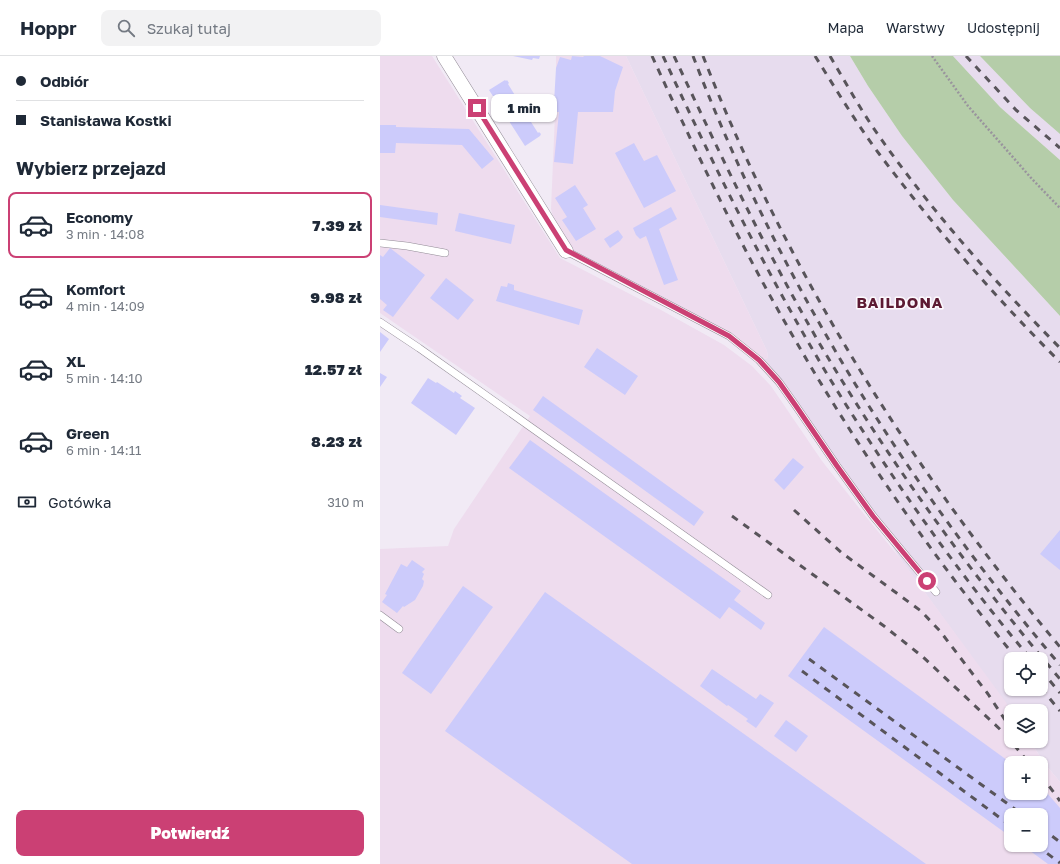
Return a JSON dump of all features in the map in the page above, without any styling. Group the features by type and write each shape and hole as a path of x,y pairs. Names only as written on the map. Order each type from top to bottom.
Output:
{"street":[{"path":"444,56 566,250"}],"lane":[{"path":"380,243 445,253"},
{"path":"566,250 729,336 759,360 779,382 873,516 936,592"},
{"path":"380,322 425,352 768,595"},
{"path":"380,615 399,629"}],"path":[{"path":"932,56 968,106 1032,179 1060,208"}],"shaded area":[{"path":"380,56 432,56 560,258 661,310 724,345 752,366 771,386 822,461 899,557 1005,701 1007,704 1004,704 1004,748 1035,748 1040,756 1004,756 1004,800 1048,800 1048,768 1060,782 1060,864 380,864 380,549 448,546 454,529 530,416 380,313"},
{"path":"556,56 626,56 767,351 768,358 759,360 729,336 566,251 559,239 551,209"},
{"path":"626,56 850,56 868,86 902,136 953,200 1060,316 1060,782 1048,768 1048,756 1040,756 1035,748 1048,748 1048,704 1006,704 899,557 873,516 759,360 768,358 767,351"},
{"path":"953,56 980,56 1030,108 1060,134 1060,160 1000,107"}],"green space":[{"path":"850,56 953,56 1000,107 1060,160 1060,316 953,200 902,136 868,86"},
{"path":"980,56 1060,56 1060,134 1030,108"}],"building":[{"path":"513,56 540,56 539,59 533,58 532,60"},
{"path":"572,56 600,56 623,67 615,91 613,112 578,112 573,164 554,162 559,112 555,112 556,103 554,103 556,68 560,57 571,60"},
{"path":"507,80 521,105 522,104 526,110 524,111 538,133 539,132 541,134 525,146 489,90"},
{"path":"380,125 396,125 396,127 469,129 494,159 482,169 462,145 396,143 395,153 380,153"},
{"path":"634,143 644,161 657,155 676,191 644,208 615,153"},
{"path":"575,185 588,205 583,208 596,229 576,241 562,220 567,217 555,198"},
{"path":"380,205 438,213 437,225 380,217"},
{"path":"671,207 677,219 659,229 678,280 664,285 646,236 640,239 636,235 633,228"},
{"path":"459,213 515,225 511,244 455,231"},
{"path":"618,230 623,237 610,248 604,239"},
{"path":"390,248 425,275 393,317 383,310 387,305 380,299 380,255 383,257"},
{"path":"446,278 474,300 458,320 430,298"},
{"path":"508,283 514,285 514,290 583,310 579,325 496,301 501,286 507,287"},
{"path":"380,332 389,339 380,352"},
{"path":"597,348 638,376 625,395 584,367"},
{"path":"380,373 387,377 380,387"},
{"path":"428,378 454,393 455,391 462,396 460,398 475,408 456,435 411,403"},
{"path":"543,396 704,512 694,526 533,410"},
{"path":"530,440 741,591 734,600 765,623 761,630 729,607 720,619 509,468"},
{"path":"793,458 804,467 784,490 774,480"},
{"path":"1060,530 1060,570 1040,554"},
{"path":"412,560 425,569 422,572 424,574 422,579 424,581 423,586 415,600 404,607 403,606 397,613 382,602 387,595 385,594 401,564 407,567"},
{"path":"463,586 493,607 431,694 402,673"},
{"path":"545,592 926,864 632,864 445,731"},
{"path":"824,627 1004,758 1004,800 1048,800 1048,794 1060,808 1060,864 1048,864 1032,852 1048,852 1048,808 1004,808 1004,832 788,676"},
{"path":"712,669 756,699 760,694 774,703 756,728 746,721 748,719 700,686"},
{"path":"786,720 808,736 796,752 774,736"}],"railway":[{"path":"652,56 725,211 800,348 887,486 950,574 1011,652"},
{"path":"663,56 726,188 770,274 818,359 843,400 932,533 1025,652"},
{"path":"674,56 762,239 801,311 848,390 875,433 933,517 995,599 1060,679"},
{"path":"693,56 727,139 764,220 806,299 850,376 898,451 949,524 1003,596 1060,665"},
{"path":"703,56 736,136 773,215 814,291 858,366 904,439 954,510 1006,580 1060,647"},
{"path":"815,56 871,143 922,209 989,287 1060,362"},
{"path":"830,56 872,126 915,185 985,269 1060,348"},
{"path":"966,56 1016,110 1060,148"},
{"path":"794,510 842,553 921,611 940,631 988,694 1004,718"},
{"path":"732,516 884,626 923,657 1005,734 1023,756"},
{"path":"809,659 1013,808"},
{"path":"802,671 1004,821"},
{"path":"1048,678 1060,693"},
{"path":"1048,696 1060,711"},
{"path":"1048,785 1060,801"},
{"path":"1048,833 1060,842"},
{"path":"1045,852 1060,863"}],"district":[{"name":"BAILDONA","path":"900,302"}],"route":[{"path":"477,108 566,250 729,336 759,360 779,382 873,516 927,581"}]}
